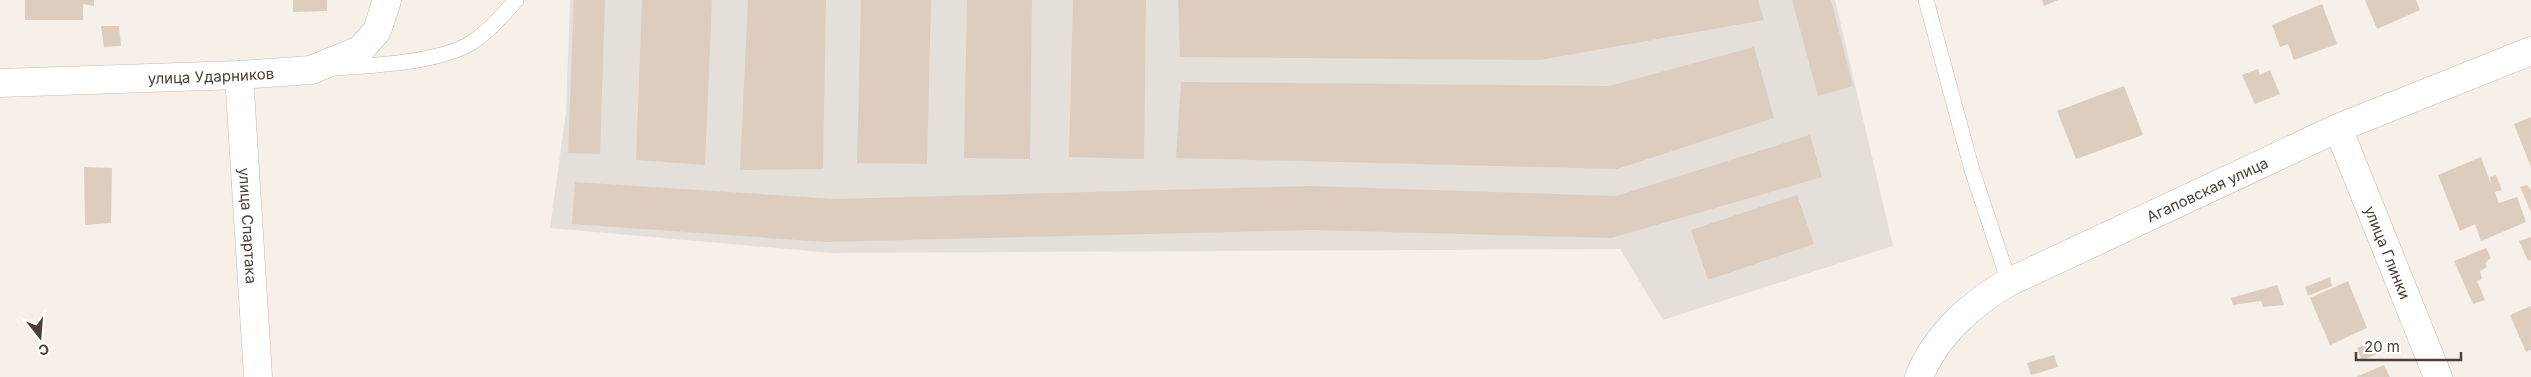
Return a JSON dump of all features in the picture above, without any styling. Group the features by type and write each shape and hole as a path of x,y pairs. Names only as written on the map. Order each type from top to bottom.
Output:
{"street":[{"name":"улица Ударников","path":"0,83 239,75 311,70 360,50 378,31 387,0"},
{"name":"Агаповская улица","path":"1919,377 1924,364 1959,318 1987,294 2009,282 2338,128 2531,51"},
{"name":"улица Спартака","path":"239,75 258,377"},
{"name":"улица Глинки","path":"2338,128 2438,377"}],"lane":[{"path":"311,70 383,66 432,57 469,44 495,25 516,0"},
{"path":"1926,0 1972,170 2009,282"}],"shaded area":[{"path":"570,0 1835,0 1893,246 1663,320 1620,249 832,253 550,228 566,112"}],"building":[{"path":"25,0 94,0 94,6 83,4 83,20 25,20"},
{"path":"293,0 327,0 327,11 293,12"},
{"path":"574,0 605,0 600,154 568,153"},
{"path":"642,0 712,0 705,165 636,160"},
{"path":"748,0 826,0 823,169 740,170"},
{"path":"861,0 931,0 927,164 857,163"},
{"path":"967,0 1032,0 1030,159 964,158"},
{"path":"1073,0 1146,0 1144,159 1069,157"},
{"path":"1178,0 1758,0 1764,20 1540,60 1180,57"},
{"path":"1792,0 1831,0 1853,86 1818,96"},
{"path":"2042,0 2058,0 2044,6"},
{"path":"2365,0 2416,0 2420,10 2377,29"},
{"path":"2322,4 2337,44 2294,60 2288,44 2280,47 2272,25"},
{"path":"101,26 119,26 121,46 104,47"},
{"path":"1754,47 1774,118 1617,169 1176,158 1181,82 1609,86"},
{"path":"2258,69 2260,75 2270,70 2280,94 2255,104 2242,75"},
{"path":"2124,86 2143,135 2076,159 2057,111"},
{"path":"2531,117 2531,167 2514,124"},
{"path":"1810,135 1822,177 1611,238 1312,230 826,242 572,224 575,182 835,199 1311,186 1616,196"},
{"path":"2481,157 2491,184 2490,177 2496,175 2502,190 2495,192 2499,203 2517,197 2526,222 2481,241 2475,224 2460,231 2438,175"},
{"path":"84,167 112,168 111,223 85,225"},
{"path":"2527,185 2531,190 2531,212 2520,187"},
{"path":"1797,195 1814,244 1708,280 1691,230"},
{"path":"2531,237 2531,260 2528,261 2519,241"},
{"path":"2486,248 2491,258 2485,263 2487,267 2480,271 2482,279 2477,281 2485,300 2473,304 2454,261"},
{"path":"2330,277 2332,286 2308,296 2305,287"},
{"path":"2348,281 2367,328 2330,345 2310,298"},
{"path":"2277,285 2284,305 2263,307 2261,301 2233,305 2231,298"},
{"path":"2531,306 2531,350 2526,352 2510,315"},
{"path":"2373,341 2379,353 2362,361 2357,348"},
{"path":"2054,355 2058,367 2031,375 2027,363"},
{"path":"2384,365 2390,377 2356,377"}]}
